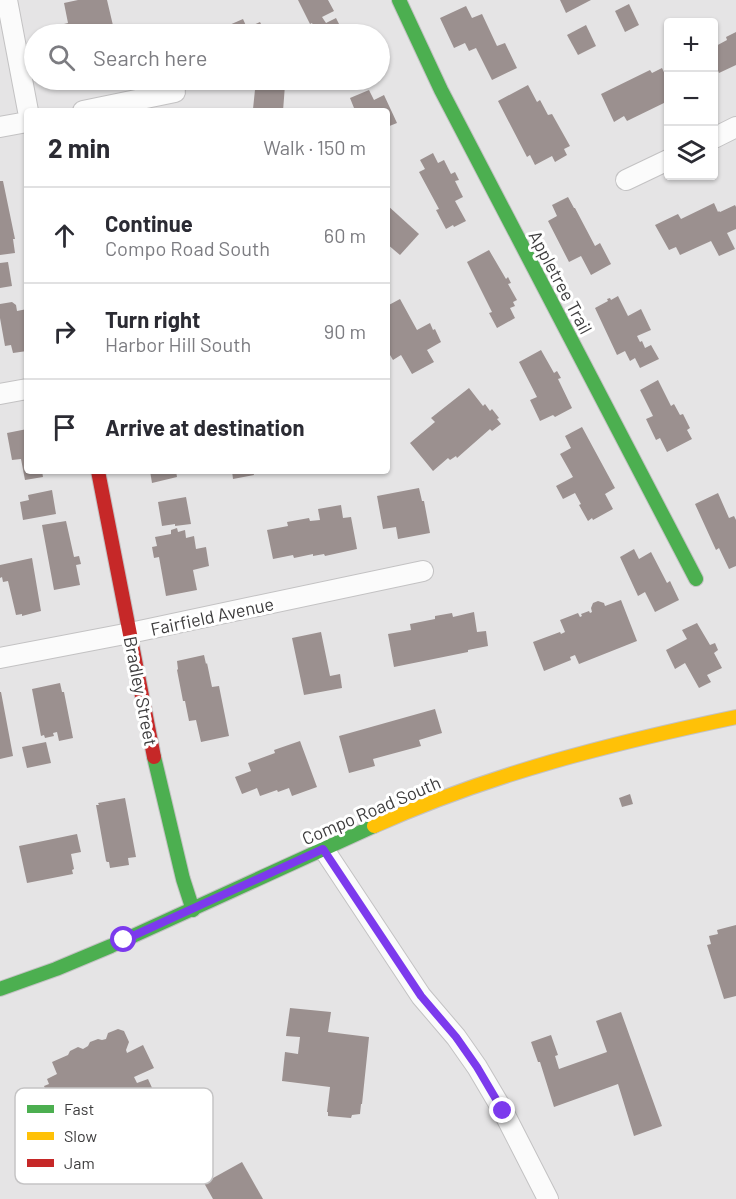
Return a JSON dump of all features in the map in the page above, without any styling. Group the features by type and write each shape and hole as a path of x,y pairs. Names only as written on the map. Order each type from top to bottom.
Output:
{"street":[{"path":"7,0 24,90"},
{"name":"Appletree Trail","path":"399,0 445,98 696,579"},
{"path":"24,90 27,108"},
{"path":"98,108 175,92"},
{"path":"0,127 24,123"},
{"path":"718,136 736,127"},
{"path":"626,180 664,162"},
{"path":"0,394 24,390"},
{"name":"Bradley Street","path":"99,474 150,739 185,886 193,910"},
{"name":"Fairfield Avenue","path":"0,658 423,571"},
{"name":"Compo Road South","path":"0,988 74,962 193,910 323,849 436,801 513,772 601,747 736,717"},
{"path":"323,849 421,996 456,1037 477,1067 503,1111 548,1199"}],"building":[{"path":"78,0 107,0 113,24 64,24 68,23 64,3"},
{"path":"298,0 328,0 334,11 322,17 326,23 336,18 339,24 310,24"},
{"path":"560,0 591,0 566,13"},
{"path":"629,4 639,25 625,32 615,11"},
{"path":"466,6 472,18 482,14 497,46 505,43 517,68 492,80 476,48 469,51 465,43 454,48 440,18"},
{"path":"243,19 245,24 232,24"},
{"path":"586,25 596,46 578,55 567,35"},
{"path":"736,32 736,65 719,73 718,45 727,40 726,37"},
{"path":"662,68 664,72 664,103 627,121 624,116 614,122 601,94 650,70 652,73"},
{"path":"528,85 537,102 540,100 548,115 552,114 570,146 564,149 567,155 555,162 552,156 535,165 530,155 527,157 498,101"},
{"path":"255,90 285,90 283,108 253,108"},
{"path":"369,90 374,100 384,95 397,123 390,126 390,108 354,108 350,98"},
{"path":"433,153 438,163 444,160 451,174 455,172 459,180 455,181 463,197 455,201 466,221 446,229 436,210 439,209 419,172 425,169 420,160"},
{"path":"0,181 3,181 15,239 13,239 15,253 0,255"},
{"path":"568,197 595,246 600,243 611,264 591,275 581,256 569,262 548,221 557,216 552,205"},
{"path":"714,203 718,212 735,205 736,207 736,229 727,233 735,249 719,256 711,241 680,255 676,247 669,250 655,225 678,214 681,219"},
{"path":"390,208 419,234 400,255 390,247"},
{"path":"489,250 506,279 508,277 511,283 508,284 517,300 513,302 515,306 510,308 515,318 497,328 489,313 492,312 467,262"},
{"path":"8,262 12,286 0,288 0,263"},
{"path":"618,296 628,316 641,309 651,330 637,336 645,348 651,345 659,359 640,368 635,358 630,361 625,351 617,355 595,308 608,301 607,299 611,300"},
{"path":"400,299 417,330 430,323 441,342 427,350 434,362 412,374 401,355 393,360 390,355 390,304"},
{"path":"12,302 16,305 17,311 24,310 24,351 13,353 11,345 5,346 0,304"},
{"path":"541,350 554,373 557,371 561,378 558,379 572,408 555,417 553,415 540,421 530,400 537,397 519,362"},
{"path":"658,380 671,406 674,404 680,415 683,414 690,428 687,430 692,439 667,452 660,438 656,440 646,419 653,416 640,390"},
{"path":"469,388 483,406 485,404 490,411 492,409 501,424 492,431 490,429 457,458 456,456 450,460 448,458 433,471 410,443 435,422 431,418"},
{"path":"582,427 615,488 605,494 613,509 588,521 575,493 563,499 556,486 573,477 560,454 571,448 565,436"},
{"path":"24,430 24,474 42,474 43,477 25,480 21,459 12,460 7,433"},
{"path":"150,474 176,474 177,477 152,483"},
{"path":"232,474 254,475 233,479"},
{"path":"419,488 430,533 398,539 396,527 383,529 377,496"},
{"path":"52,490 56,514 23,520 20,502 29,500 28,495"},
{"path":"718,493 729,518 734,516 736,520 736,566 729,569 719,548 716,550 695,504"},
{"path":"186,497 191,524 162,526 158,502"},
{"path":"341,505 343,518 351,517 357,549 325,556 324,554 313,556 313,554 294,558 293,555 273,559 267,530 288,526 287,522 309,518 310,521 320,520 318,509"},
{"path":"66,521 74,557 79,556 81,564 76,565 80,585 54,590 42,525"},
{"path":"177,528 178,532 185,530 186,538 194,536 196,549 206,547 209,566 193,570 197,590 166,596 159,557 154,558 152,547 157,546 155,537 171,534 171,530"},
{"path":"634,549 639,559 651,552 679,600 655,612 645,592 638,596 620,557"},
{"path":"32,558 41,611 22,616 22,614 16,615 8,581 3,582 2,577 0,578 0,565"},
{"path":"621,600 637,641 579,664 575,655 570,657 571,660 544,671 533,642 565,632 560,620 578,613 580,617 581,614 592,612 593,603 598,601 604,603 605,606"},
{"path":"474,612 477,632 486,631 488,646 394,667 388,634 411,630 410,624 435,619 435,616 452,613 453,617"},
{"path":"697,623 710,645 715,643 718,650 714,653 722,668 707,675 711,682 699,688 685,663 675,669 666,650 687,639 682,630"},
{"path":"321,632 330,676 340,674 342,688 304,695 292,638"},
{"path":"204,655 212,687 219,686 229,736 201,742 196,720 189,721 185,701 183,701 177,661"},
{"path":"60,683 62,692 64,692 73,738 59,741 57,732 53,733 54,736 45,738 44,735 41,736 32,689"},
{"path":"0,692 13,756 0,759"},
{"path":"435,709 442,733 419,740 421,746 373,759 375,766 349,773 339,736"},
{"path":"300,741 317,787 292,796 289,788 260,796 257,788 242,794 235,777 251,771 248,763 275,753 274,750"},
{"path":"46,742 51,763 27,768 22,747"},
{"path":"630,794 633,804 622,807 619,798"},
{"path":"125,798 136,857 128,858 129,865 110,868 109,862 106,861 96,805"},
{"path":"77,834 81,852 71,854 73,874 27,883 19,846"},
{"path":"736,925 736,996 724,999 707,945 711,944 709,936 718,934 717,930"},
{"path":"290,1008 331,1012 328,1032 369,1037 360,1114 352,1115 351,1118 328,1116 330,1087 282,1081 285,1052 298,1054 300,1037 286,1036"},
{"path":"621,1012 662,1126 634,1136 618,1084 554,1107 540,1062 538,1062 531,1042 551,1035 558,1055 555,1056 559,1069 607,1052 596,1021"},
{"path":"118,1029 124,1031 129,1042 127,1053 143,1045 154,1068 134,1077 137,1083 148,1079 152,1088 45,1088 44,1086 49,1084 47,1079 57,1074 52,1062 68,1055 70,1051 78,1047 83,1049 90,1042 106,1039 108,1033"},
{"path":"242,1162 263,1199 213,1199 205,1184 213,1184 213,1178"}],"traffic: fast":[{"path":"399,0 441,90 696,579"},
{"path":"154,757 183,879 193,910"},
{"path":"0,989 111,946 374,826"}],"traffic: slow":[{"path":"374,826 462,791 552,762 736,717"}],"traffic: jam":[{"path":"99,474 154,757"}],"route":[{"path":"124,940 323,849 421,996 456,1037 477,1067 503,1111"}]}
